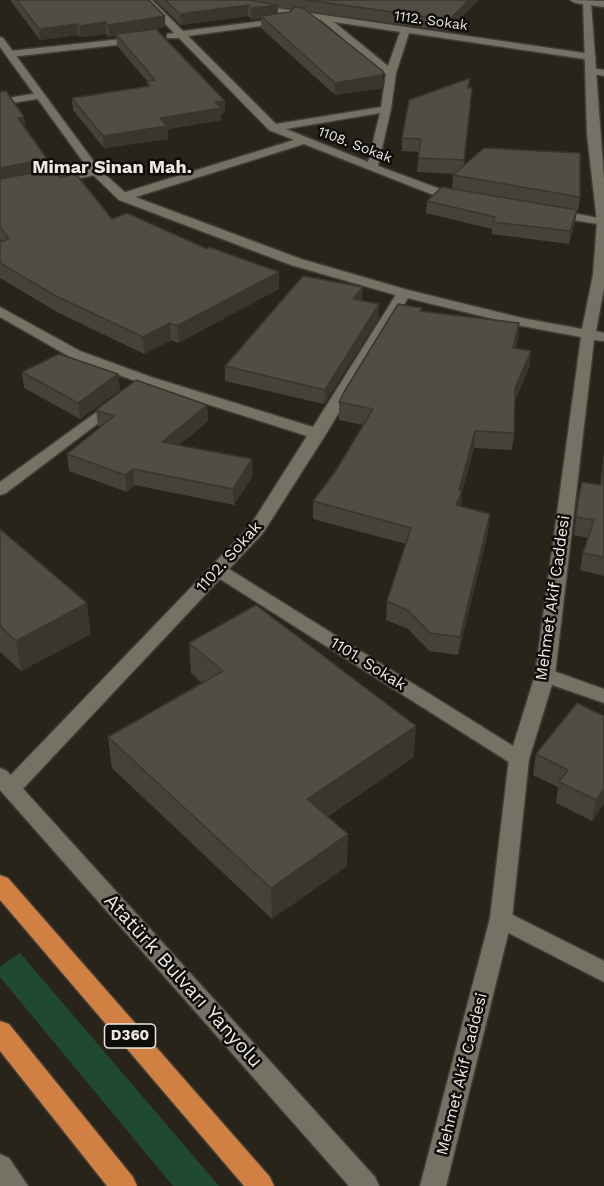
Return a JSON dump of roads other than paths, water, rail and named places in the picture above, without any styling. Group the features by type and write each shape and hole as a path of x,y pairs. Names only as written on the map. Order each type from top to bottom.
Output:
{"highway":[{"name":"D360","path":"0,884 261,1186"},
{"path":"0,1032 124,1186"}],"street":[{"name":"1108. Sokak","path":"147,0 273,128 440,193 475,200"},
{"name":"Mehmet Akif Caddesi","path":"433,1186 501,918 519,759 545,675 596,336 603,226 594,1"},
{"name":"1112. Sokak","path":"243,6 405,32 595,67"},
{"path":"10,54 179,35 311,16"},
{"path":"324,18 392,73"},
{"path":"372,168 392,73 405,32"},
{"path":"0,40 96,172 123,197 296,262 404,293 596,336"},
{"path":"0,102 39,96"},
{"path":"273,128 386,109"},
{"path":"123,197 303,141"},
{"path":"43,182 96,172"},
{"path":"545,212 603,226"},
{"name":"1102. Sokak","path":"5,782 257,529 404,293"},
{"path":"0,312 75,354 146,380 318,434"},
{"path":"0,490 146,380"},
{"name":"1101. Sokak","path":"218,570 519,759"},
{"path":"545,675 604,696"},
{"name":"Atatürk Bulvarı Yanyolu","path":"5,782 366,1186"},
{"path":"501,918 604,972"},
{"path":"0,1167 15,1186"}],"district":[{"name":"Mimar Sinan Mah.","path":"112,168"}]}
